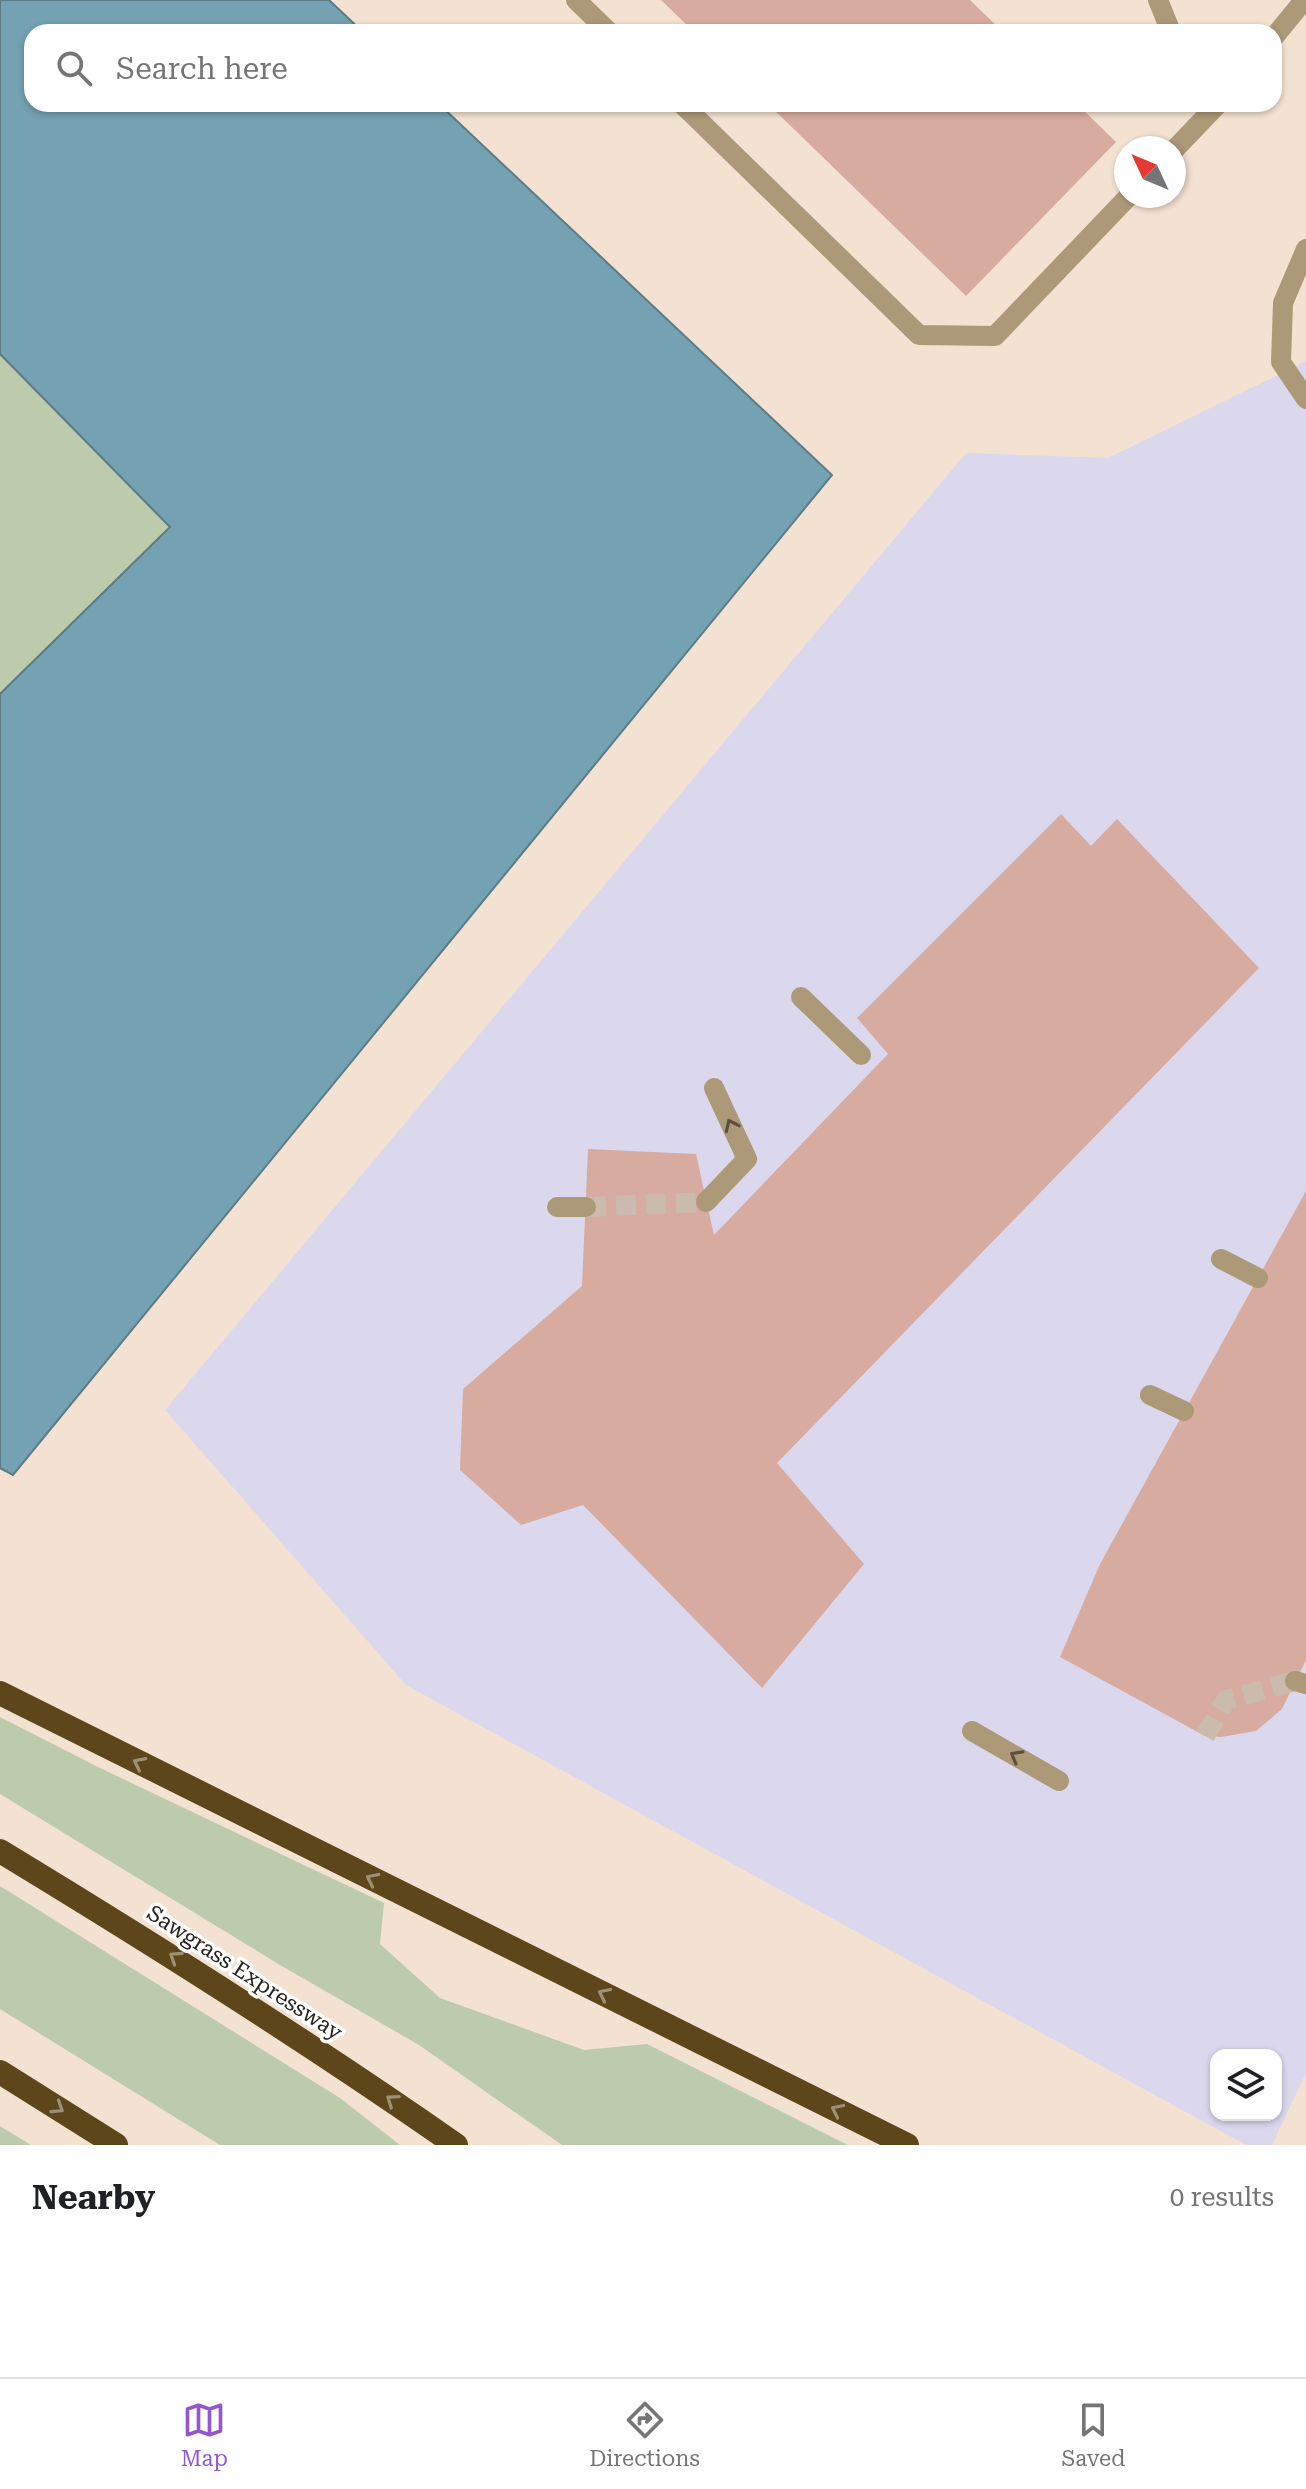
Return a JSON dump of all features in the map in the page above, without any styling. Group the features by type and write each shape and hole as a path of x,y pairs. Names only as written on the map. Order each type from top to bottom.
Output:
{"highway":[{"path":"0,1693 907,2145"},
{"name":"Sawgrass Expressway","path":"0,1851 201,1974 325,2054 456,2145"},
{"path":"0,2072 116,2145"}],"street":[{"path":"576,0 601,24"},
{"path":"1158,0 1168,24"},
{"path":"1282,26 1299,3"},
{"path":"690,112 919,335 995,336 1118,208"},
{"path":"1186,137 1210,112"},
{"path":"1306,249 1283,303 1281,362 1306,399"},
{"path":"801,997 861,1055"},
{"path":"706,1202 747,1159 714,1088"},
{"path":"557,1207 586,1207"},
{"path":"1221,1259 1258,1278"},
{"path":"1150,1395 1184,1411"},
{"path":"972,1731 1059,1781"}],"shaded area":[{"path":"1306,361 1306,2073 1272,2145 1246,2145 406,1685 165,1410 966,453 1108,458"}],"green space":[{"path":"0,354 170,527 0,694"},
{"path":"0,1717 384,1903 380,1944 440,1998 584,2050 647,2044 848,2145 562,2145 419,2045 280,1965 0,1794"},
{"path":"0,1886 340,2098 400,2145 220,2145 0,2009"},
{"path":"0,2126 31,2145 0,2145"}],"water":[{"path":"0,0 329,0 354,24 24,24 24,112 447,112 832,475 13,1475 0,1468 0,694 170,527 0,354"}],"building":[{"path":"661,0 970,0 995,24 686,24"},
{"path":"776,112 1085,112 1114,140 1114,144 966,296"},
{"path":"1061,814 1091,846 1117,819 1259,968 777,1463 864,1564 762,1688 583,1505 521,1525 460,1470 463,1389 582,1286 588,1149 696,1154 714,1235 888,1054 857,1018"},
{"path":"1306,1191 1306,1660 1282,1709 1256,1731 1221,1737 1205,1736 1060,1657 1100,1564"}],"tunnel":[{"path":"586,1207 706,1202"},
{"path":"1205,1736 1226,1700 1295,1681"}]}
